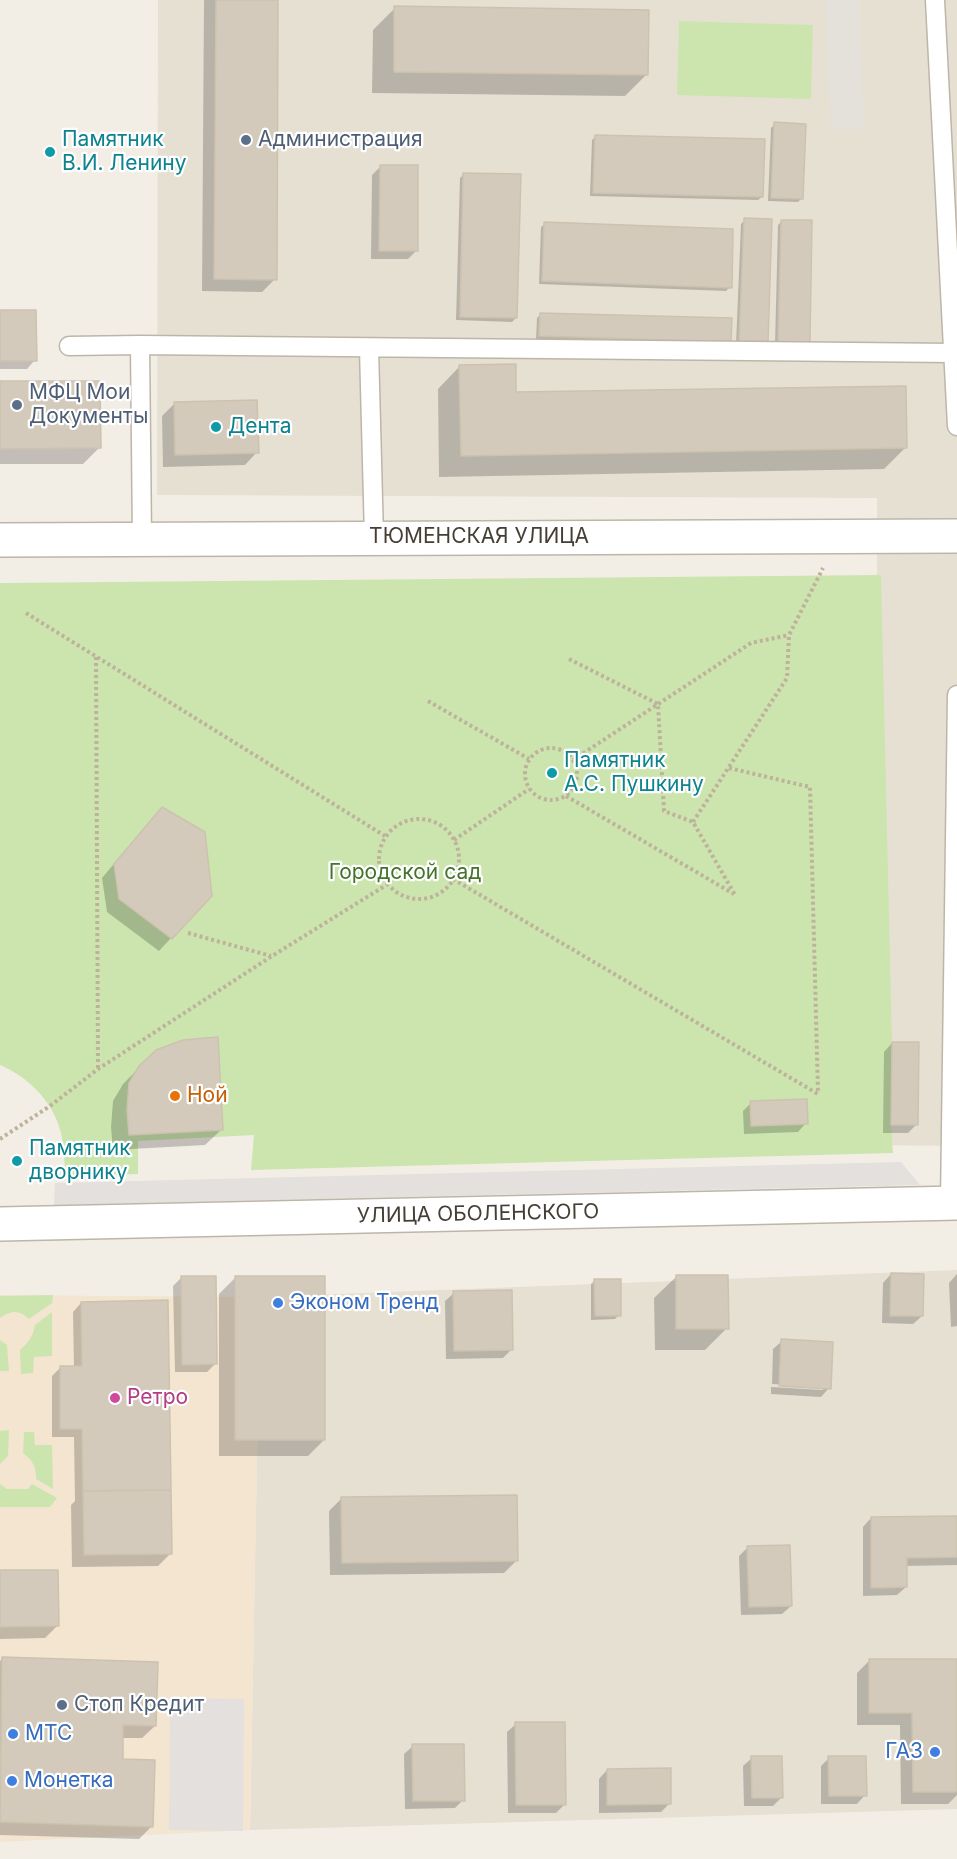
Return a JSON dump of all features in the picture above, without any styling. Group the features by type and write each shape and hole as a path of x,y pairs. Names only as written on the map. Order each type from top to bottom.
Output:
{"street":[{"name":"ТЮМЕНСКАЯ УЛИЦА","path":"0,540 957,536"},
{"name":"УЛИЦА ОБОЛЕНСКОГО","path":"0,1224 953,1203"}],"lane":[{"path":"935,0 957,426"},
{"path":"140,345 142,539"},
{"path":"69,346 953,353"},
{"path":"369,348 374,538"},
{"path":"953,1203 957,695"}],"path":[{"path":"693,822 787,678 789,635 840,536"},
{"path":"26,613 385,836"},
{"path":"573,760 751,643 789,635"},
{"path":"96,656 98,1069"},
{"path":"569,659 658,704"},
{"path":"428,701 529,759"},
{"path":"566,796 735,895 693,822 664,811 658,704"},
{"path":"551,748 567,753 573,760 577,775 572,791 559,800 550,801 534,796 524,774 529,759 535,753 551,748"},
{"path":"453,879 818,1094 810,787 729,768"},
{"path":"454,840 529,789"},
{"path":"421,819 434,822 445,829 454,840 458,853 458,866 453,879 445,889 434,896 422,899 398,893 381,873 378,861 385,836 395,826 407,820 421,819"},
{"path":"0,1139 50,1106 98,1069 388,884"},
{"path":"188,933 272,956"}],"shaded area":[{"path":"158,0 957,0 957,1146 876,1145 877,498 157,495"},
{"path":"826,0 859,0 864,129 831,130"},
{"path":"901,1162 920,1185 54,1205 55,1183"},
{"path":"957,1270 957,1809 250,1830 260,1297"},
{"path":"0,1295 260,1297 250,1830 0,1842"},
{"path":"170,1698 244,1699 243,1831 169,1830"}],"green space":[{"path":"679,21 813,25 811,99 677,95"},
{"name":"Городской сад","path":"881,575 893,1153 251,1170 254,1135 138,1141 138,1174 66,1176 61,1133 53,1111 39,1092 21,1076 0,1065 0,583"},
{"path":"53,1295 52,1303 29,1319 15,1312 0,1318 0,1296"},
{"path":"52,1312 52,1356 34,1357 33,1373 21,1374 20,1350 30,1339 35,1325"},
{"path":"0,1340 7,1345 9,1371 0,1371"},
{"path":"9,1430 8,1456 0,1464 0,1431"},
{"path":"24,1432 34,1432 35,1445 52,1445 53,1489 36,1479 33,1464 23,1453"},
{"path":"0,1484 7,1489 28,1489 32,1484 57,1498 50,1507 0,1507"}],"building":[{"name":"Администрация","path":"216,0 278,0 277,280 214,279"},
{"path":"394,6 649,10 648,75 394,72"},
{"path":"774,122 806,124 803,199 771,198"},
{"path":"595,135 765,139 763,197 593,193"},
{"path":"380,165 418,165 418,251 379,251"},
{"path":"463,173 521,174 517,318 460,317"},
{"path":"744,218 772,219 768,342 739,342"},
{"path":"781,220 812,220 810,342 778,342"},
{"path":"544,222 733,229 732,288 542,281"},
{"path":"0,310 36,310 37,361 0,361"},
{"path":"540,313 732,318 731,342 539,336"},
{"path":"516,364 516,392 906,386 907,448 461,456 459,365"},
{"path":"0,381 100,381 101,448 0,449"},
{"name":"Дента","path":"257,400 259,453 175,455 174,402"},
{"path":"162,807 205,832 212,896 172,939 119,899 114,864"},
{"name":"Ной","path":"218,1037 223,1130 129,1135 127,1110 129,1083 139,1066 156,1050 183,1040"},
{"path":"892,1042 919,1042 918,1125 891,1125"},
{"path":"807,1099 808,1124 751,1126 750,1101"},
{"path":"891,1273 924,1274 923,1316 890,1316"},
{"path":"676,1275 728,1275 729,1329 676,1329"},
{"path":"181,1276 216,1276 217,1364 182,1365"},
{"path":"235,1276 325,1276 325,1440 235,1440"},
{"path":"594,1279 621,1279 621,1316 595,1316"},
{"path":"512,1290 513,1350 454,1351 453,1291"},
{"name":"Ретро","path":"168,1300 171,1490 83,1491 82,1429 60,1429 60,1366 82,1366 81,1302"},
{"path":"781,1339 833,1342 831,1389 779,1386"},
{"path":"171,1490 172,1554 84,1555 83,1491"},
{"path":"517,1495 518,1561 342,1563 341,1497"},
{"path":"957,1516 957,1557 907,1558 907,1587 871,1588 871,1517"},
{"path":"790,1545 792,1606 749,1607 747,1546"},
{"path":"0,1570 58,1570 59,1626 0,1627"},
{"path":"2,1657 158,1662 156,1726 123,1725 123,1759 155,1760 153,1827 0,1822"},
{"name":"ГАЗ","path":"869,1659 957,1659 957,1792 913,1792 912,1713 869,1713"},
{"path":"515,1722 565,1722 566,1805 516,1805"},
{"path":"412,1744 464,1744 465,1801 413,1801"},
{"path":"751,1756 782,1756 783,1798 752,1798"},
{"path":"828,1756 866,1756 867,1796 829,1796"},
{"path":"671,1768 671,1804 607,1805 607,1769"}],"place":[{"name":"Администрация","path":"246,140"},
{"name":"Памятник В.И. Ленину","path":"50,152"},
{"name":"МФЦ Мои Документы","path":"17,405"},
{"name":"Дента","path":"216,427"},
{"name":"Памятник А.С. Пушкину","path":"552,773"},
{"name":"Ной","path":"175,1096"},
{"name":"Памятник дворнику","path":"17,1161"},
{"name":"Эконом Тренд","path":"278,1303"},
{"name":"Ретро","path":"115,1398"},
{"name":"Стоп Кредит","path":"62,1705"},
{"name":"МТС","path":"13,1734"},
{"name":"ГАЗ","path":"935,1752"},
{"name":"Монетка","path":"12,1781"}]}
